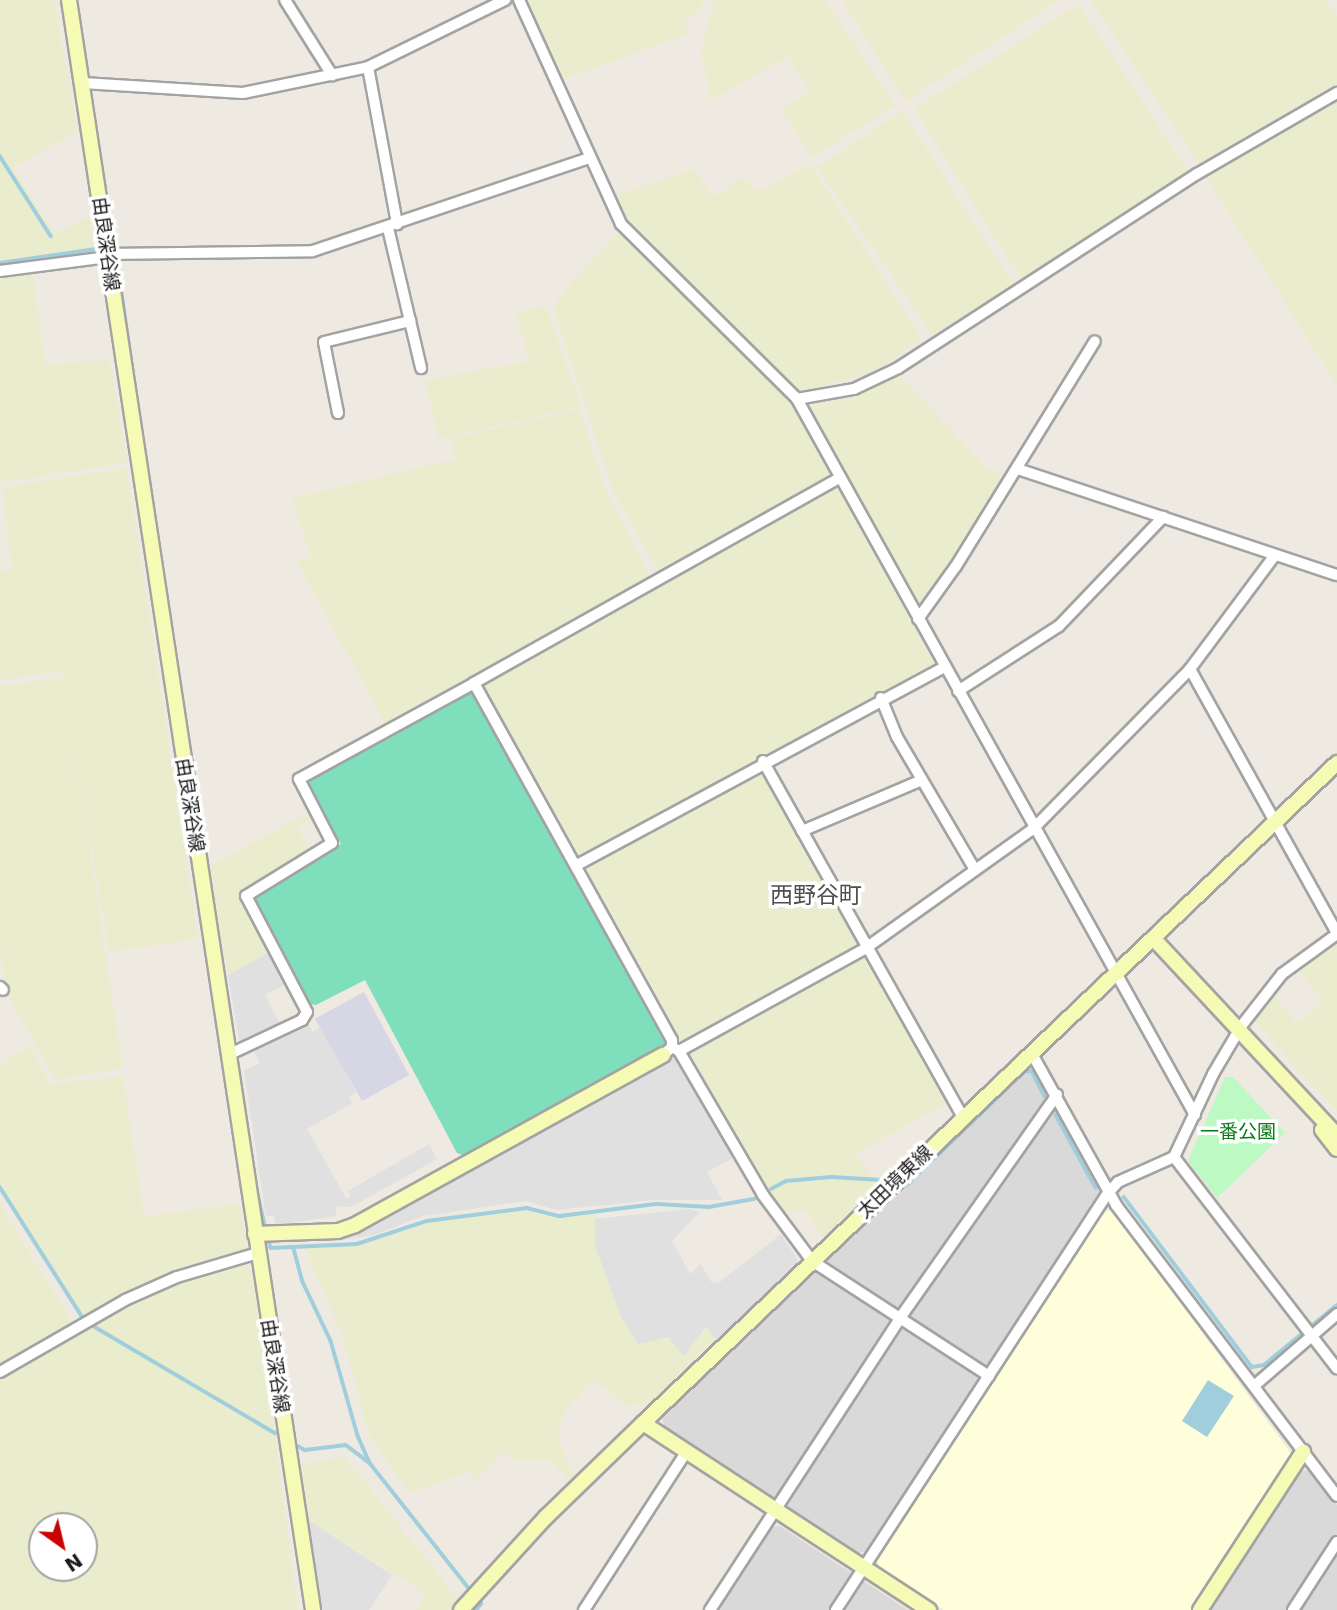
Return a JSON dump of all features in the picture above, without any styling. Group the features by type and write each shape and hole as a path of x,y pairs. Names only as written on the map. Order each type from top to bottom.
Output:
{"main road":[{"name":"由良深谷線","path":"69,0 313,1610"},
{"name":"太田境東線","path":"470,1600 643,1423 1337,763"},
{"path":"1153,938 1337,1135"},
{"path":"1244,1035 1337,1149"},
{"path":"255,1234 338,1231 355,1225 671,1051"},
{"path":"643,1423 929,1610"},
{"path":"1200,1610 1303,1452"}],"street":[{"path":"285,0 332,75"},
{"path":"83,83 243,93 368,67 505,0"},
{"path":"519,0 621,224 797,400 1195,1115"},
{"path":"368,67 392,226 421,368"},
{"path":"797,400 854,389 898,368 1197,174 1337,93"},
{"path":"0,271 108,256 313,251 590,158"},
{"path":"338,413 324,342 410,321"},
{"path":"918,619 1017,469 1095,341"},
{"path":"1017,469 1337,575"},
{"path":"228,1055 302,1020 307,1012 246,896 332,843 299,779 840,478"},
{"path":"958,691 1059,626 1163,517"},
{"path":"671,1051 866,948 1034,828 1190,669 1275,555"},
{"path":"577,865 763,761 945,667"},
{"path":"836,1610 1110,1192 1118,1182 1174,1157 1213,1073 1244,1035 1282,974 1337,934 1190,669"},
{"path":"474,683 672,1040 671,1051 763,1195 812,1261 989,1376"},
{"path":"881,698 922,780 975,870"},
{"path":"763,761 963,1118"},
{"path":"802,831 922,780"},
{"path":"1031,1052 1110,1192 1157,1262 1337,1496"},
{"path":"710,1610 900,1318 1057,1095"},
{"path":"1174,1157 1337,1369"},
{"path":"0,1372 125,1300 177,1277 258,1253"},
{"path":"1254,1386 1337,1314"},
{"path":"584,1610 687,1451"},
{"path":"1293,1610 1337,1542"}],"shaded area":[{"path":"0,0 54,0 78,131 13,168 55,233 90,215 94,248 0,261"},
{"path":"525,0 703,0 701,11 683,22 691,33 560,81"},
{"path":"714,0 826,0 896,106 811,157 782,110 809,90 787,57 711,101 701,53"},
{"path":"842,0 1059,0 905,102"},
{"path":"1091,0 1327,0 1337,16 1337,83 1198,164"},
{"path":"1079,4 1189,173 1022,281 914,109"},
{"path":"1337,99 1337,386 1205,176"},
{"path":"902,111 1015,286 933,336 817,167"},
{"path":"810,164 922,338 879,369 800,393 625,220 616,195 694,169 713,197 743,177 758,191"},
{"path":"619,230 785,394 830,471 829,480 662,571 657,569 613,491 554,311 558,298"},
{"path":"33,273 45,365 109,359 128,462 0,483 0,279"},
{"path":"545,305 581,406 438,439 425,380 530,361 515,314"},
{"path":"897,373 986,467 1003,472 950,569 916,606 806,407 852,396"},
{"path":"580,409 606,491 651,578 385,723 296,561 310,556 292,498 455,459 450,439"},
{"path":"127,468 198,939 109,952 72,732 123,1068 55,1079 6,993 0,949 0,686 63,677 62,671 0,680 0,572 12,569 2,487"},
{"path":"833,488 838,489 934,663 757,760 857,940 856,949 683,1043 483,683"},
{"path":"308,813 311,818 297,828 309,849 240,894 270,952 228,975 207,867"},
{"path":"1337,940 1337,1112 1253,1020 1273,992 1295,1023 1323,1002 1298,968"},
{"path":"270,952 287,984 265,994 280,1024 240,1044 228,975"},
{"path":"859,956 864,957 948,1102 856,1154 879,1186 824,1237 806,1211 776,1212 685,1055"},
{"path":"364,992 409,1075 362,1101 315,1019"},
{"path":"307,1022 312,1032 321,1027 356,1092 349,1097 352,1103 307,1129 346,1198 351,1196 348,1191 429,1144 437,1159 351,1207 336,1206 336,1216 276,1225 274,1216 266,1216 244,1071 260,1063 253,1049"},
{"path":"30,1045 50,1084 123,1076 144,1216 239,1204 248,1249 122,1296 83,1318 0,1192 0,1064"},
{"path":"673,1058 680,1059 735,1157 707,1172 722,1200 653,1200 556,1210 526,1201 423,1216 374,1235 336,1241"},
{"path":"1026,1069 1035,1071 1102,1193 866,1552 856,1553 665,1430 662,1418"},
{"path":"0,1204 75,1326 0,1371"},
{"path":"527,1208 560,1216 595,1213 595,1246 621,1317 654,1339 693,1342 707,1325 716,1340 650,1403 626,1406 593,1380 563,1414 558,1439 573,1476 569,1480 549,1460 518,1461 504,1451 477,1480 470,1471 410,1494 369,1435 342,1335 305,1248 357,1244 427,1221"},
{"path":"689,1209 700,1212 672,1241 690,1274 701,1264 712,1283 720,1282 781,1234 799,1262 716,1340 706,1326 684,1357 668,1337 638,1344 621,1317 595,1246 595,1219"},
{"path":"1112,1210 1293,1456 1191,1610 944,1610 879,1568 877,1559 1102,1211"},
{"path":"242,1263 253,1271 298,1610 0,1610 0,1380 94,1324 178,1284"},
{"path":"345,1457 458,1599 448,1610 416,1610 426,1594 306,1519 298,1464"},
{"path":"1309,1470 1337,1505 1337,1610 1208,1610 1299,1471"},
{"path":"305,1518 392,1575 369,1610 321,1610"},
{"path":"780,1526 908,1610 717,1610 772,1527"}],"green space":[{"path":"469,691 475,693 666,1040 664,1047 468,1157 457,1153 365,980 316,1005 310,1004 252,898 254,893 341,844 309,787 310,780"},
{"name":"一番公園","path":"1225,1077 1233,1077 1285,1133 1217,1198 1188,1161"}],"water":[{"path":"1208,1380 1234,1396 1207,1437 1182,1421"}],"waterway":[{"path":"0,156 51,236"},
{"path":"0,263 96,249"},
{"path":"118,265 144,450"},
{"path":"906,1186 1025,1071 1032,1071 1045,1096"},
{"path":"1056,1115 1096,1188"},
{"path":"771,1189 786,1181 831,1177 882,1180"},
{"path":"256,1186 266,1229"},
{"path":"0,1187 85,1321"},
{"path":"1124,1197 1252,1367 1264,1365 1337,1305"},
{"path":"268,1237 271,1248 357,1244 427,1221 527,1208 560,1216 657,1204 709,1207 754,1199"},
{"path":"294,1249 303,1282 331,1341 358,1436 369,1461"},
{"path":"95,1327 275,1433"},
{"path":"298,1446 305,1450 346,1445 370,1463 472,1592"},
{"path":"476,1610 481,1604 477,1598"}],"district":[{"name":"西野谷町","path":"816,895"}]}
